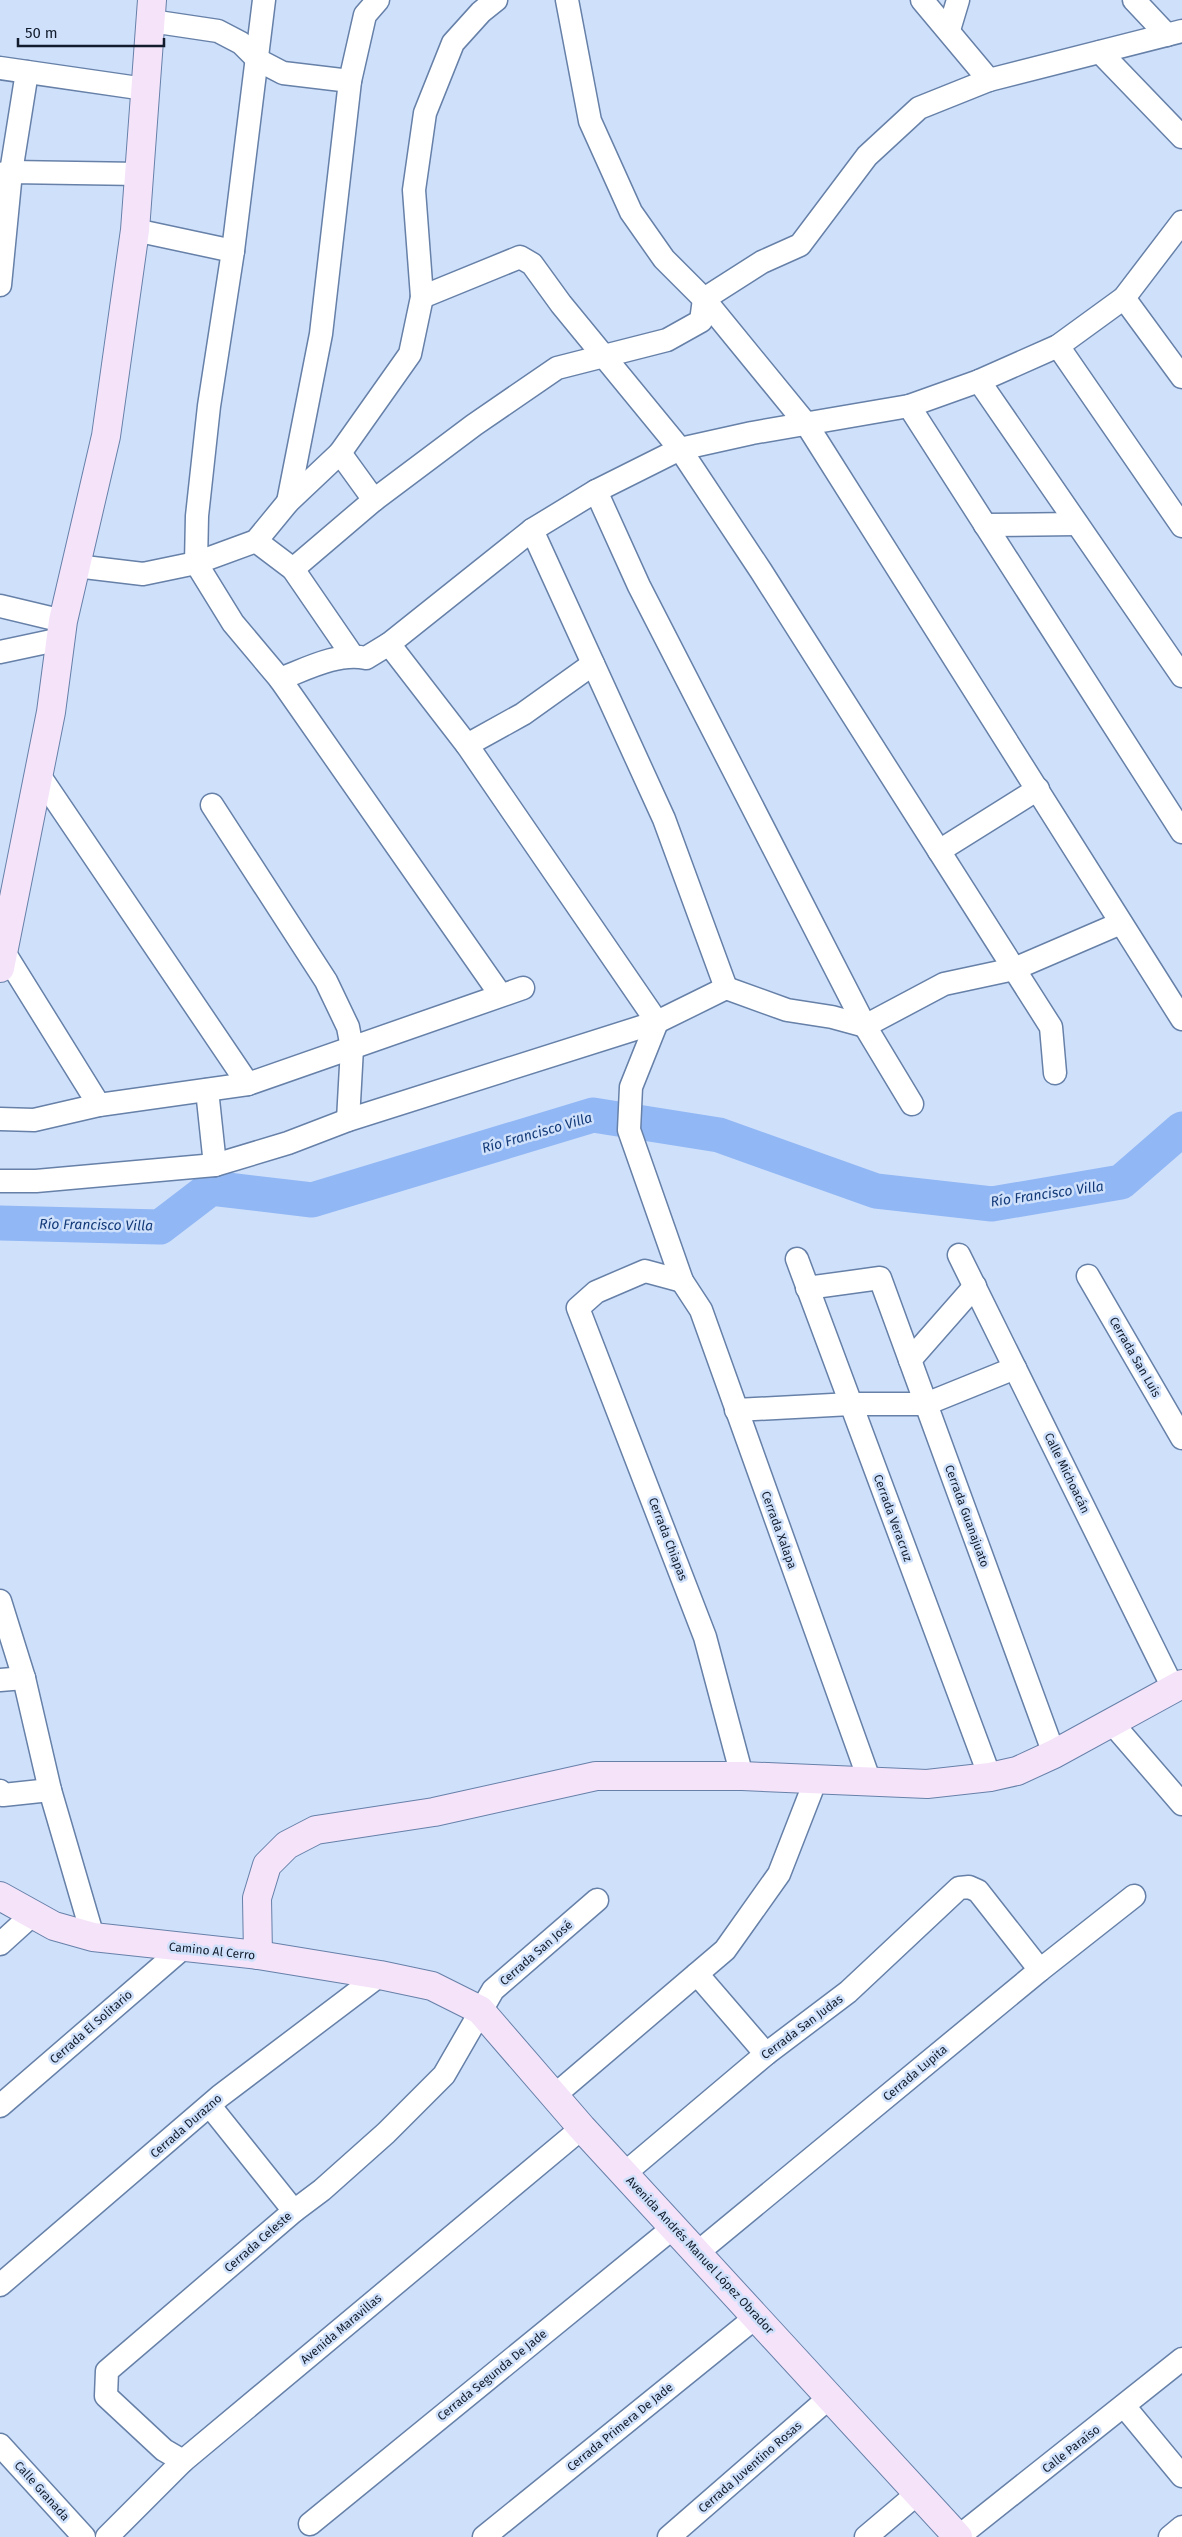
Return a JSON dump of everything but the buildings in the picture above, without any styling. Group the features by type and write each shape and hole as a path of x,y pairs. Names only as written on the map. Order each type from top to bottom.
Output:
{"main road":[{"path":"2,960 51,712 62,630 106,436 135,230 151,10"},
{"path":"258,1955 257,1898 267,1865 287,1845 316,1830 434,1812 596,1776 742,1776 927,1784 990,1777 1017,1771 1054,1754 1178,1687"},
{"name":"Camino Al Cerro","path":"0,1896 54,1926 93,1937 258,1955 380,1975 432,1986"},
{"name":"Avenida Andrés Manuel López Obrador","path":"432,1986 480,2010 582,2128 958,2537"}],"street":[{"path":"264,0 233,251 209,406 197,516 196,563 233,623 280,679 500,994"},
{"path":"288,502 321,334 350,82 365,15 378,0"},
{"path":"567,0 590,121 631,212 664,260 704,299 807,425 1182,1019"},
{"path":"922,0 989,80"},
{"path":"949,30 958,0"},
{"path":"76,566 144,574 196,563 256,541 288,502 340,453 410,354 422,297 414,190 425,113 453,42 486,4"},
{"path":"1147,5 1175,33"},
{"path":"151,10 218,31 241,43 258,60 283,73 350,82"},
{"path":"293,569 374,500 474,425 557,368 667,340 701,321 704,299 762,262 800,245 867,156 919,108 989,80 1175,33"},
{"path":"1100,52 1182,137"},
{"path":"0,68 145,89"},
{"path":"0,285 6,173 27,72"},
{"path":"6,173 140,174"},
{"path":"135,230 233,251"},
{"path":"280,679 317,664 352,655 366,658 389,644 532,530 596,491 680,449 752,433 909,406 979,381 1058,346 1124,298 1179,232"},
{"path":"422,297 520,257 532,264 561,304 680,449 761,572 1051,1027 1055,1073"},
{"path":"1124,298 1182,376"},
{"path":"1058,346 1182,526"},
{"path":"979,381 1182,676"},
{"path":"909,406 1182,832"},
{"path":"340,453 374,500"},
{"path":"596,491 639,586 865,1026 912,1104"},
{"path":"985,525 1077,524"},
{"path":"532,530 664,819 726,988"},
{"path":"256,541 293,569 352,655"},
{"path":"0,606 62,630"},
{"path":"0,652 62,630"},
{"path":"389,644 467,744 657,1022"},
{"path":"467,744 523,714 593,664"},
{"path":"38,775 248,1084"},
{"path":"939,852 1038,789"},
{"path":"212,805 326,981 348,1027 352,1048 348,1120"},
{"path":"0,1181 36,1181 215,1165 288,1144 348,1120 657,1022 726,988 786,1010 832,1017 865,1026 944,984 1014,969 1122,923"},
{"path":"2,960 99,1106"},
{"path":"0,1119 34,1120 99,1106 248,1084 500,994 523,988"},
{"name":"Cerrada Xalapa","path":"657,1022 632,1087 629,1130 682,1281 701,1310 870,1782"},
{"path":"207,1090 215,1165"},
{"name":"Calle Michoacán","path":"959,1255 1178,1687"},
{"name":"Cerrada Veracruz","path":"797,1259 990,1777"},
{"name":"Cerrada Chiapas","path":"682,1281 645,1270 596,1292 578,1308 705,1637 742,1776"},
{"name":"Cerrada San Luis","path":"1088,1276 1182,1438"},
{"name":"Cerrada Guanajuato","path":"808,1288 880,1278 1054,1754"},
{"path":"910,1360 975,1286"},
{"path":"736,1410 851,1404 926,1404 1015,1368"},
{"path":"0,1601 24,1678 50,1790 93,1937"},
{"path":"0,1680 24,1678"},
{"path":"1112,1723 1182,1804"},
{"path":"555,2095 725,1950 779,1874 816,1779"},
{"path":"1,1795 50,1790"},
{"name":"Cerrada San Judas","path":"625,2173 766,2054 848,1992 959,1888 969,1886 978,1891 1040,1970"},
{"name":"Cerrada Lupita","path":"697,2253 1040,1970 1134,1896"},
{"name":"Cerrada San José","path":"480,2010 493,1990 597,1900"},
{"path":"0,1944 32,1915"},
{"name":"Cerrada El Solitario","path":"0,2106 183,1948"},
{"path":"697,1974 766,2054"},
{"name":"Cerrada Durazno","path":"0,2285 210,2106 380,1975"},
{"name":"Cerrada Celeste","path":"183,2461 164,2450 106,2396 108,2371 294,2211 322,2190 444,2075 480,2010"},
{"path":"210,2106 294,2211"},
{"name":"Avenida Maravillas","path":"107,2537 183,2461 582,2128"},
{"name":"Cerrada Segunda De Jade","path":"310,2524 674,2227"},
{"name":"Cerrada Primera De Jade","path":"484,2537 756,2317"},
{"name":"Calle Paraíso","path":"958,2537 1182,2359"},
{"name":"Cerrada Juventino Rosas","path":"670,2537 830,2398"},
{"path":"1124,2406 1182,2476"},
{"name":"Calle Granada","path":"0,2445 84,2537"},
{"path":"866,2537 918,2493"},
{"path":"1170,2537 1182,2527"}],"waterway":[{"name":"Río Francisco Villa","path":"0,1223 160,1227 211,1188 312,1200 593,1115 719,1135 876,1191 992,1204 1121,1182 1182,1129"}]}
